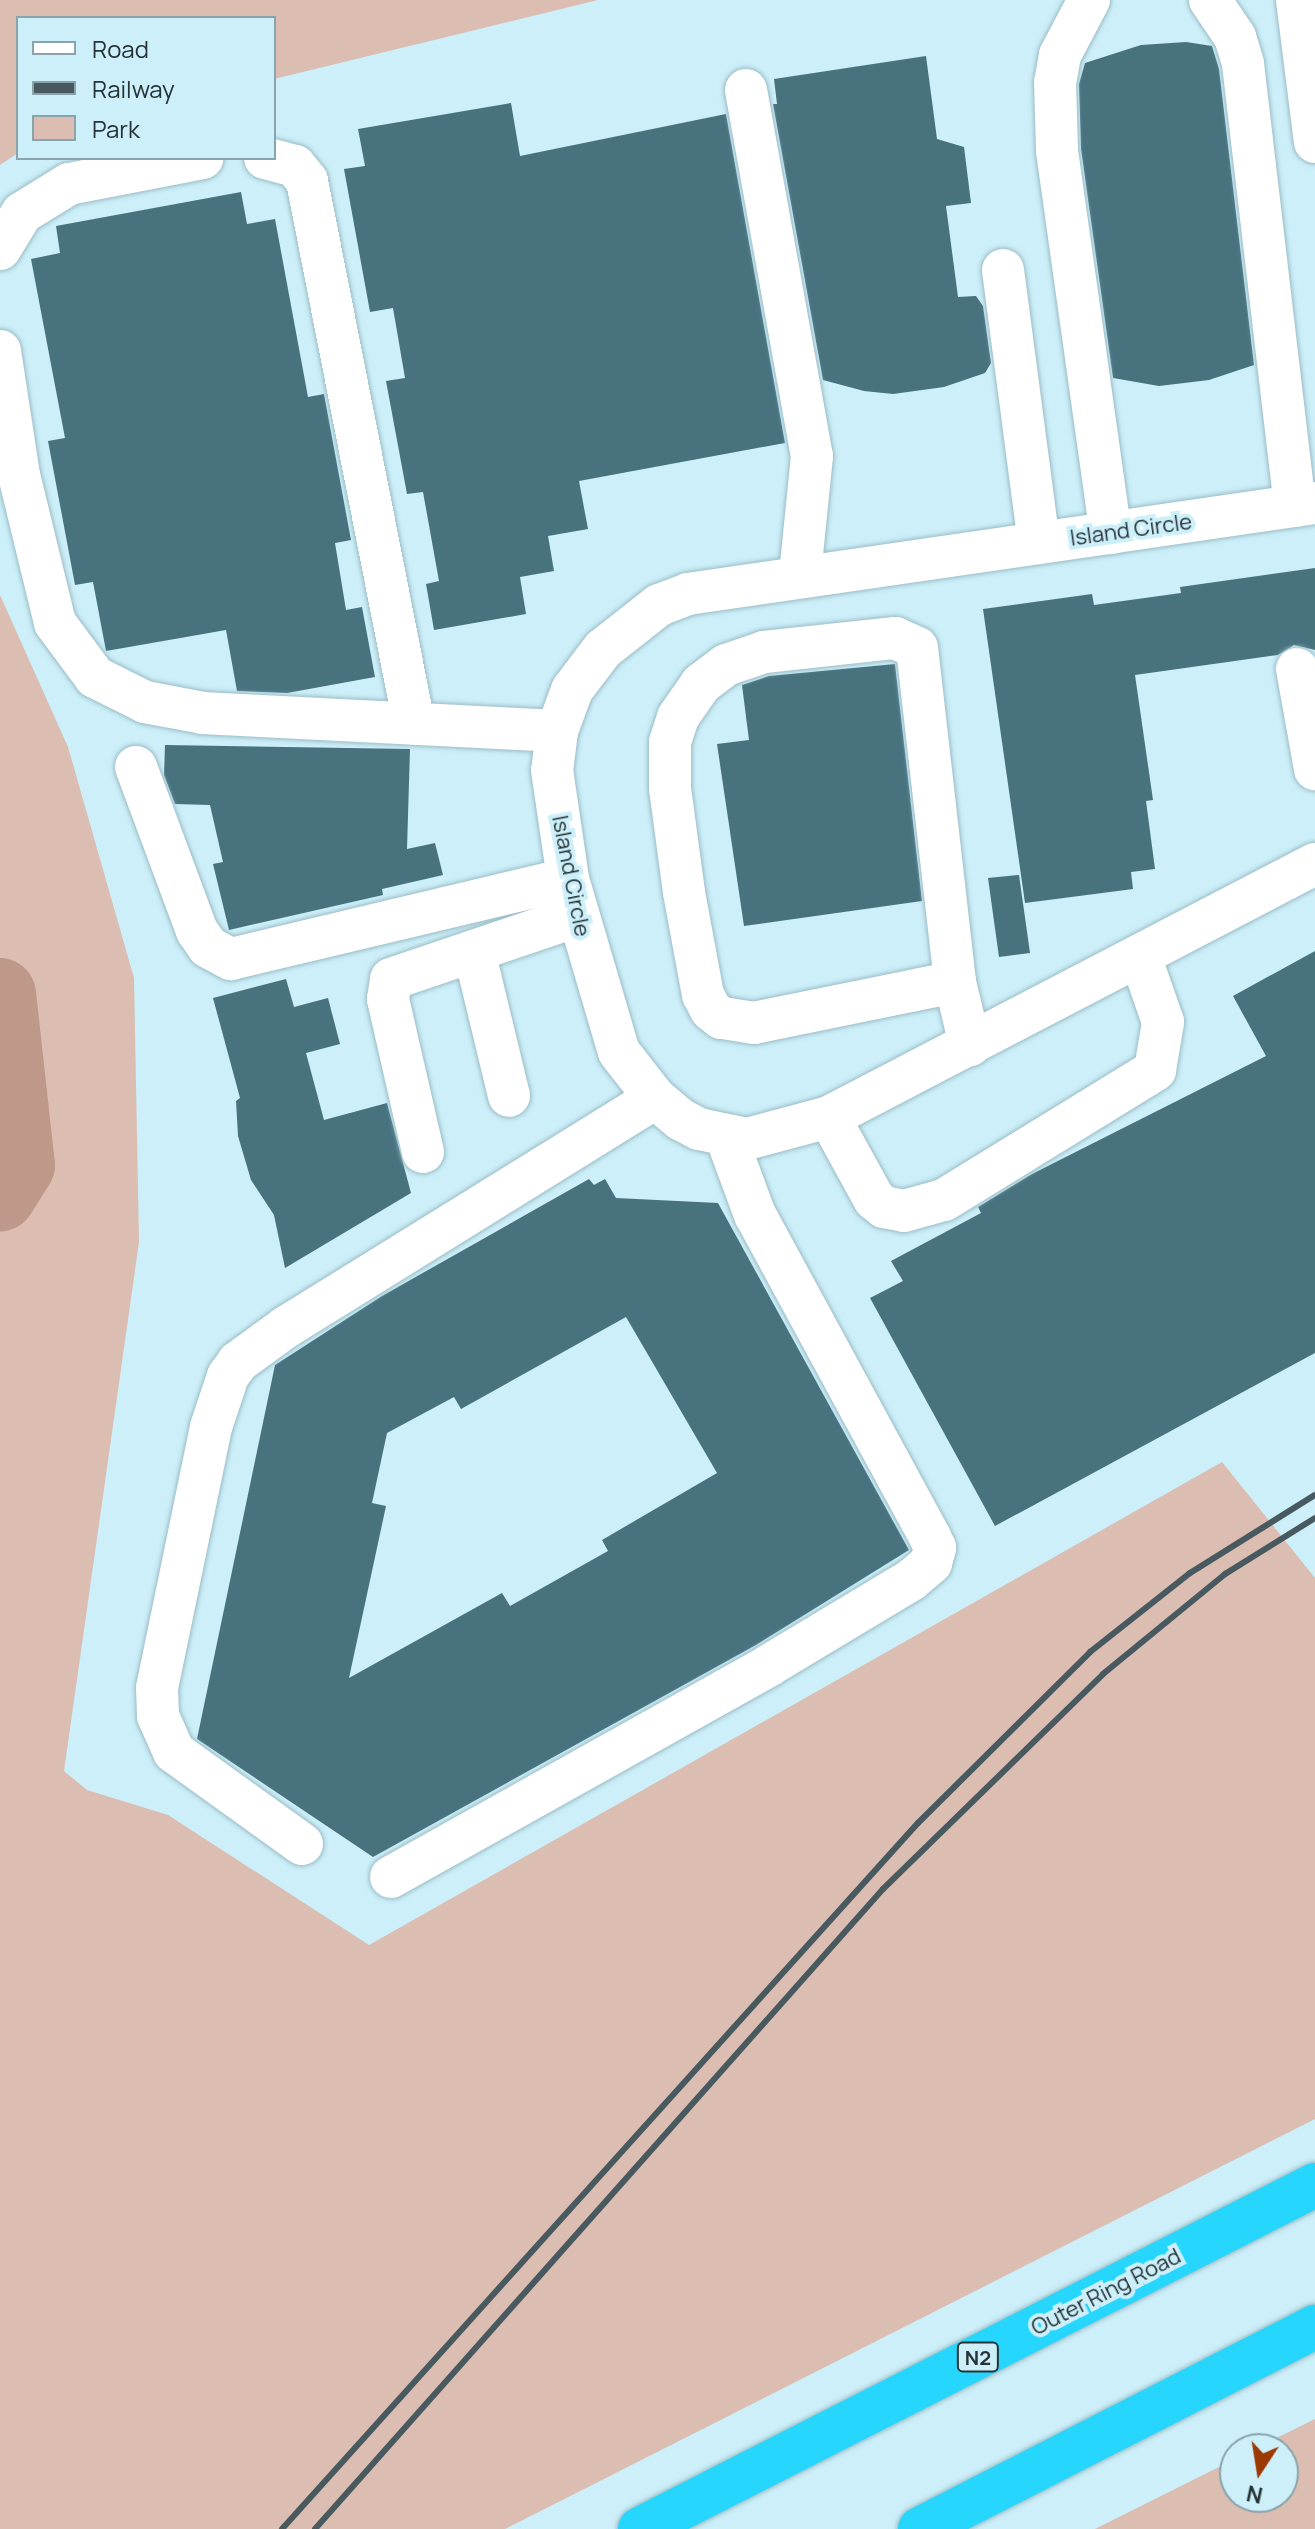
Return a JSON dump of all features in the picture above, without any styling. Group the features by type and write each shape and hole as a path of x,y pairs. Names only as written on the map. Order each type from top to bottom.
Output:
{"highway":[{"name":"Outer Ring Road","path":"640,2529 1315,2185"},
{"path":"920,2529 1315,2327"}],"street":[{"path":"1089,0 1060,55 1055,82 1057,137 1111,533"},
{"path":"1210,0 1235,37 1243,64 1305,504"},
{"path":"1297,0 1315,142"},
{"path":"746,90 812,456 800,575"},
{"path":"0,249 22,213 69,184 190,160"},
{"path":"272,160 295,166 307,181 414,724"},
{"path":"1003,270 1039,543"},
{"path":"0,351 19,475 55,623 95,677 145,702 203,713 557,731"},
{"name":"Island Circle","path":"1305,504 800,575 688,594 659,605 603,649 572,690 557,731 552,770 572,898 619,1052 655,1098 699,1129 726,1136 765,1137 829,1117 1315,864"},
{"path":"955,982 754,1023 721,1018 711,1010 700,981 670,789 670,742 678,717 701,684 726,665 764,652 895,638 917,648 955,982 970,1045"},
{"path":"1297,669 1315,769"},
{"path":"136,767 197,931 208,947 231,959 572,898"},
{"path":"423,1152 389,984 394,977 474,951 572,898"},
{"path":"474,951 509,1096"},
{"path":"829,1117 874,1199 884,1207 904,1211 944,1200 1155,1070 1163,1022 1140,956"},
{"path":"302,1844 174,1752 158,1716 157,1688 211,1427 228,1376 238,1362 286,1327 655,1098"},
{"path":"391,1877 755,1673 911,1580 931,1563 935,1548 930,1537 755,1215 726,1136"}],"green space":[{"path":"0,0 598,0 276,79 276,16 16,16 16,154 0,165"},
{"path":"0,595 68,747 134,978 139,1242 64,1771 87,1790 168,1815 369,1945 1222,1462 1315,1578 1315,2119 505,2529 0,2529"},
{"path":"1315,2419 1315,2529 1095,2529 1219,2467 1219,2513 1299,2513 1299,2433 1287,2433"}],"building":[{"path":"1186,42 1212,46 1219,69 1254,365 1209,380 1159,386 1113,378 1081,149 1079,84 1085,63 1141,45"},
{"path":"926,56 937,139 964,147 971,203 946,206 958,297 976,296 983,306 991,363 985,373 944,387 893,394 864,391 823,380 773,104 777,104 774,79"},
{"path":"511,103 520,156 726,114 785,443 579,481 588,529 548,536 554,571 520,577 526,614 434,630 426,584 439,581 423,492 407,494 386,381 405,378 393,308 370,312 344,169 365,166 358,129"},
{"path":"241,192 247,224 275,219 308,397 324,394 351,540 335,543 346,610 362,607 375,677 287,693 237,691 226,630 106,651 93,582 75,585 48,441 65,438 31,259 60,253 56,226"},
{"path":"1315,568 1315,650 1294,645 1278,655 1135,675 1153,800 1146,801 1155,869 1131,872 1133,889 1025,903 983,609 1092,594 1094,605 1181,593 1180,587"},
{"path":"895,664 922,901 744,926 717,744 749,740 742,685 769,676"},
{"path":"165,745 410,749 407,849 435,843 443,875 382,889 383,895 229,930 213,864 223,862 210,805 175,804 164,775"},
{"path":"1019,875 1030,953 999,957 988,878"},
{"path":"1315,951 1315,1353 995,1526 870,1298 903,1281 891,1261 981,1213 978,1207 1032,1174 1266,1056 1233,996"},
{"path":"286,979 294,1007 328,998 340,1044 306,1053 324,1120 387,1103 411,1193 285,1268 274,1215 251,1180 238,1136 236,1101 240,1098 213,998"},
{"path":"589,1179 594,1185 605,1179 616,1198 718,1203 909,1550 756,1645 373,1857 197,1739 275,1365 382,1296","holes":["626,1317 717,1473 602,1540 608,1551 510,1606 502,1593 349,1678 386,1506 372,1503 387,1433 454,1397 461,1409"]}],"waterway":[{"path":"0,994 19,1165 0,1196"}],"railway":[{"path":"282,2529 918,1823 1090,1652 1190,1573 1315,1495"},
{"path":"315,2529 883,1889 1103,1674 1225,1574 1315,1518"}]}
